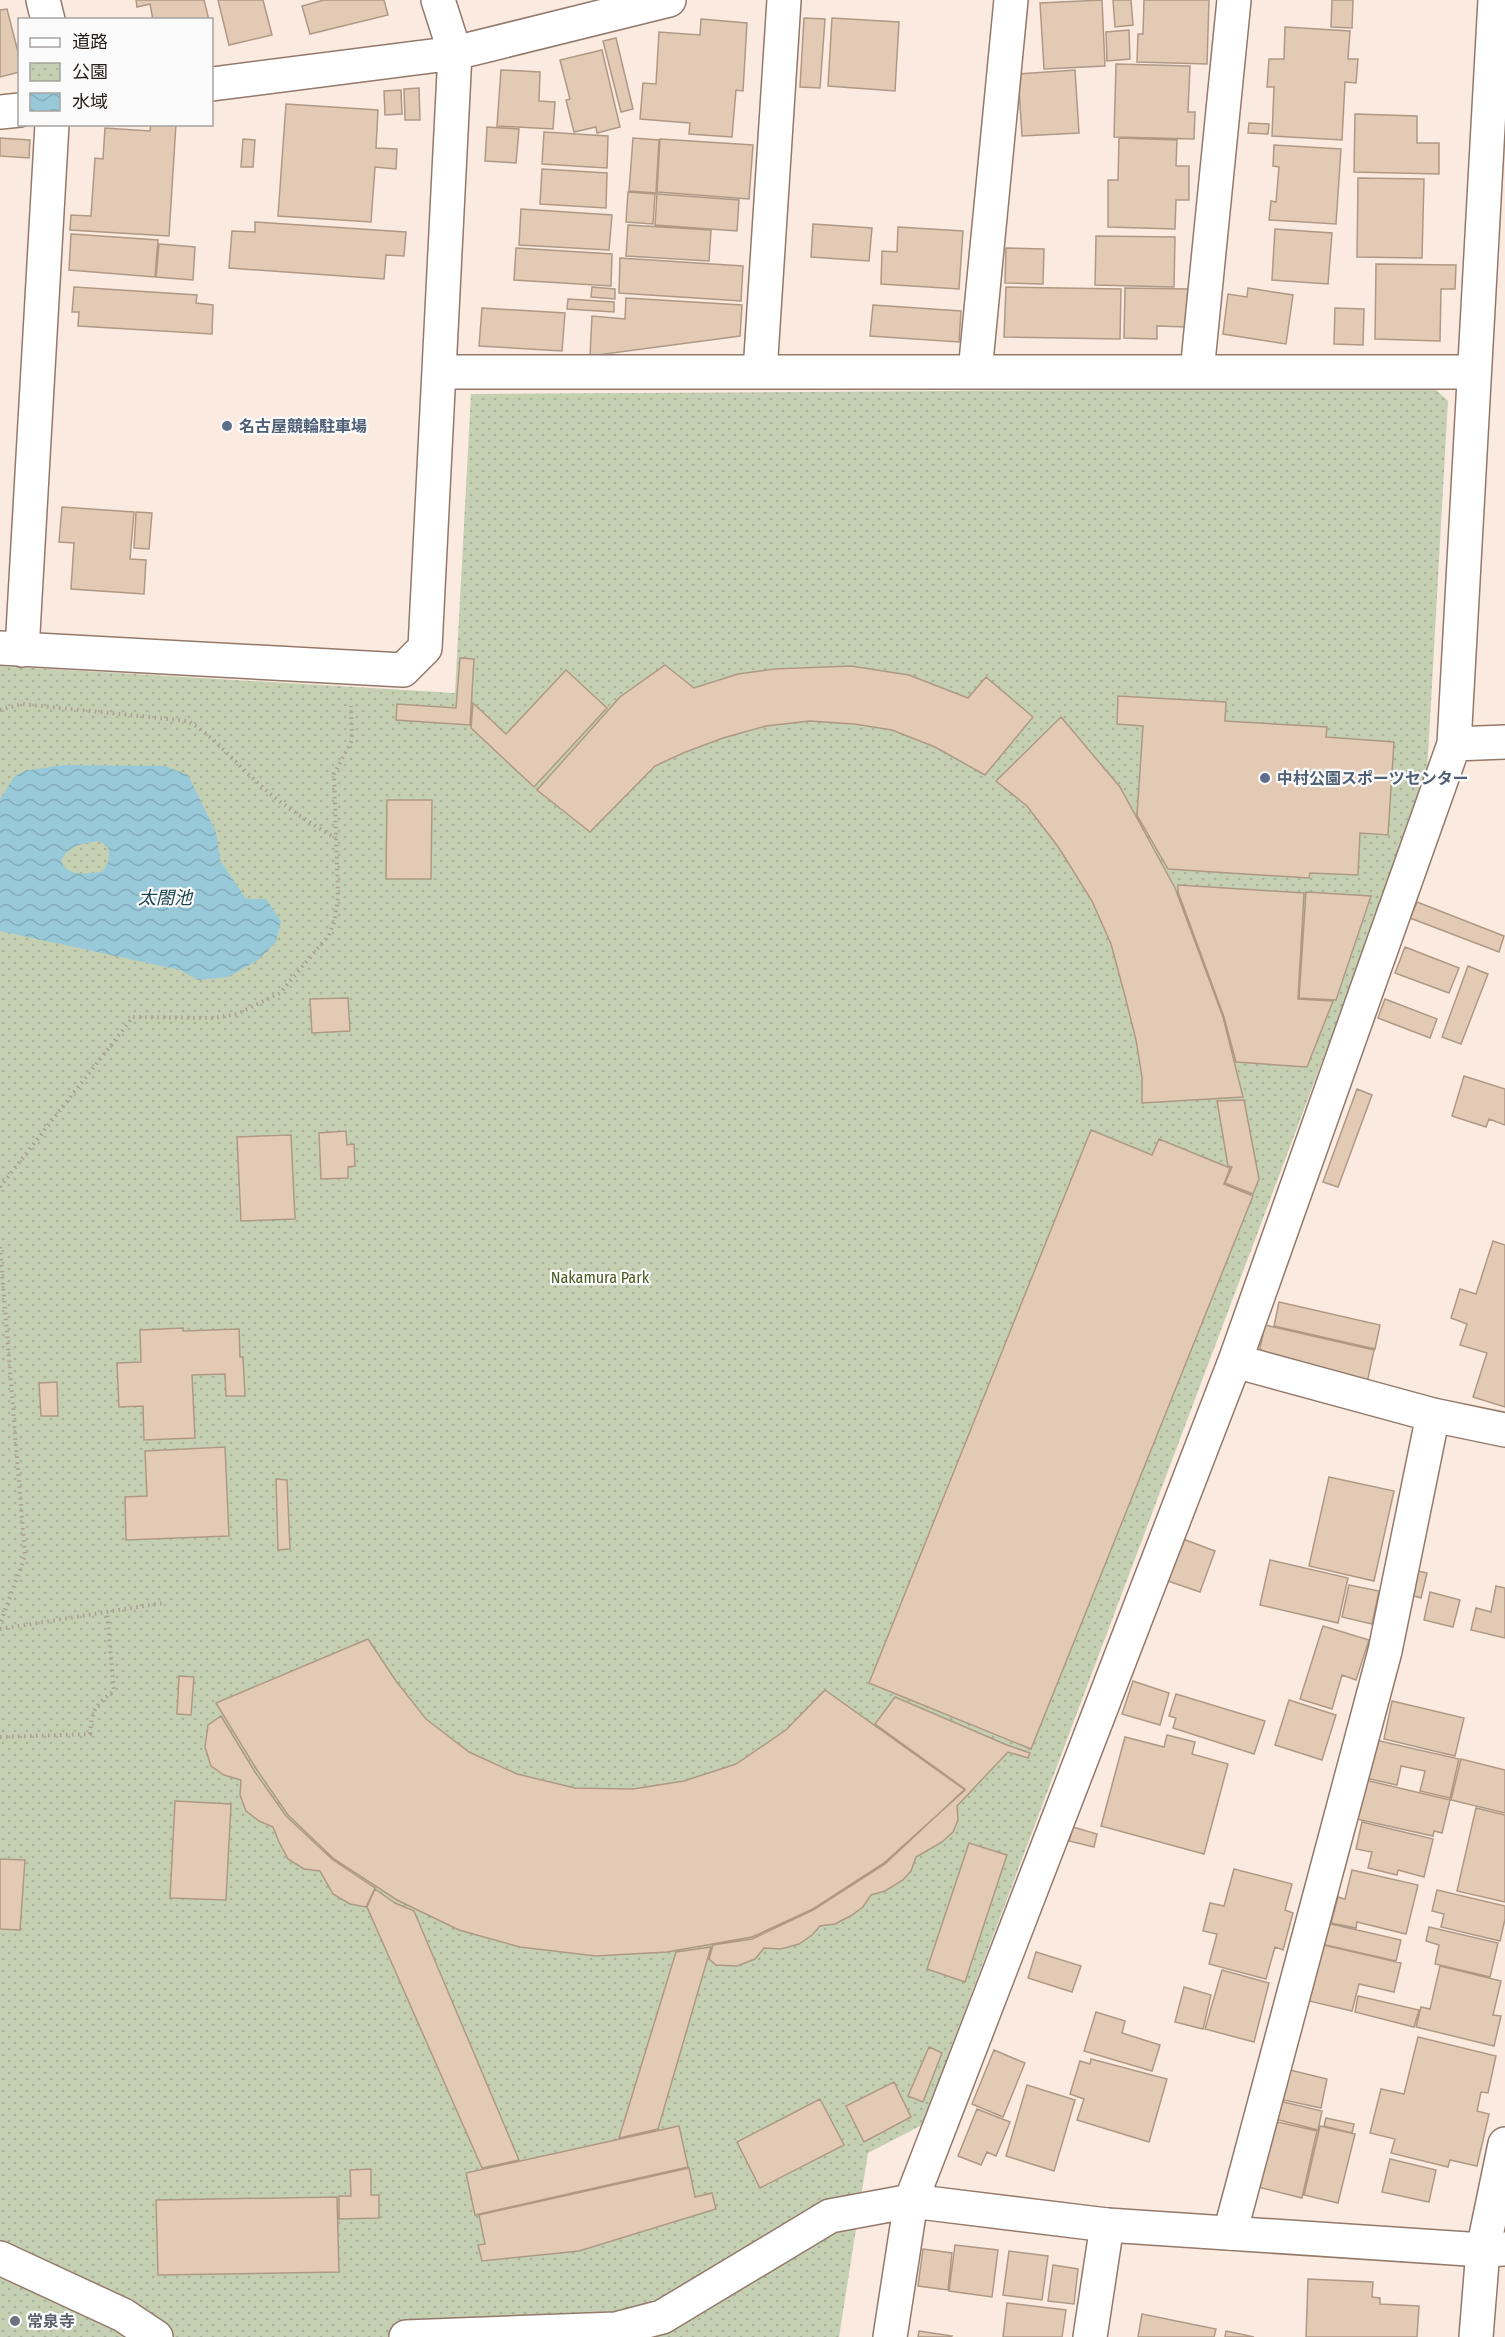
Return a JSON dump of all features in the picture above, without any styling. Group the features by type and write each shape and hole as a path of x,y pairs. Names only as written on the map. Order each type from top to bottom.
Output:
{"street":[{"path":"43,0 48,18"},
{"path":"52,126 11,649 403,670 425,648 455,53 438,0"},
{"path":"213,84 455,53 669,0"},
{"path":"760,372 784,0"},
{"path":"975,372 1011,0"},
{"path":"1197,372 1234,0"},
{"path":"890,2337 911,2201 1235,1360 1454,744 1495,0"},
{"path":"0,112 18,110"},
{"path":"439,372 1474,372"},
{"path":"1454,744 1505,742"},
{"path":"1235,1360 1434,1415 1505,1430"},
{"path":"1230,2233 1385,1651 1434,1415"},
{"path":"1476,2337 1494,2249 1505,2144"},
{"path":"406,2337 616,2329 662,2317 830,2216 911,2201 1107,2225 1494,2249"},
{"path":"1090,2337 1107,2225"},
{"path":"0,2258 123,2315 156,2337"}],"path":[{"path":"0,1187 133,1017 214,1018 237,1014 280,993 329,935 335,919 338,897 334,774 352,740 351,667"},
{"path":"0,710 22,704 188,721 208,733 257,783 302,818 336,838"},
{"path":"0,1246 25,1556 0,1624"},
{"path":"0,1318 6,1320"},
{"path":"0,1629 163,1603"},
{"path":"0,1737 90,1734 92,1714 99,1702 114,1691 107,1612"}],"green space":[{"name":"Nakamura Park","path":"1434,388 1448,401 1427,773 1391,878 922,2125 868,2153 839,2337 0,2337 0,666 455,693 471,394"}],"water":[{"name":"太閤池","path":"63,765 165,766 188,775 216,832 220,860 246,899 266,899 281,921 276,942 258,960 228,977 198,980 180,970 0,931 0,799 14,777 24,771","holes":["99,841 108,847 108,861 101,872 73,872 68,870 61,861 68,851 82,844"]}],"building":[{"path":"136,0 204,0 208,18 153,18 150,4 137,7"},
{"path":"218,0 263,0 272,35 229,45"},
{"path":"324,0 384,0 388,15 310,34 302,6"},
{"path":"1102,0 1105,66 1044,69 1040,3"},
{"path":"1113,0 1131,0 1133,25 1115,27"},
{"path":"1144,0 1209,0 1207,64 1137,62 1138,34 1143,34"},
{"path":"1332,0 1353,0 1352,28 1331,27"},
{"path":"7,9 18,52 18,72 0,77 0,10"},
{"path":"804,18 825,19 820,88 800,87"},
{"path":"832,18 899,22 895,91 828,86"},
{"path":"701,19 747,23 743,91 736,90 732,137 689,134 690,123 640,119 643,83 656,84 659,32 700,35"},
{"path":"1285,27 1350,31 1348,59 1358,59 1356,83 1345,82 1342,140 1272,136 1274,87 1267,87 1269,59 1284,59"},
{"path":"1129,30 1130,59 1107,61 1106,32"},
{"path":"616,38 633,109 621,112 603,41"},
{"path":"602,50 620,127 597,133 596,127 574,132 566,100 570,99 560,60"},
{"path":"1116,64 1190,66 1188,112 1195,112 1194,139 1114,137"},
{"path":"501,70 540,72 539,101 555,102 553,129 497,126"},
{"path":"1075,70 1079,133 1022,136 1018,74"},
{"path":"419,88 420,120 405,120 404,89"},
{"path":"401,90 402,114 385,115 384,91"},
{"path":"286,104 378,110 376,148 397,149 396,169 375,167 371,222 278,216"},
{"path":"1355,114 1417,116 1417,143 1439,143 1439,174 1354,172"},
{"path":"1249,123 1269,124 1268,134 1248,133"},
{"path":"151,126 176,126 169,236 70,230 71,215 91,216 95,158 103,159 105,128 150,131"},
{"path":"487,127 519,129 516,163 485,161"},
{"path":"544,132 608,136 607,168 542,164"},
{"path":"0,138 30,140 29,158 0,156"},
{"path":"633,138 659,140 656,193 629,191"},
{"path":"1119,138 1177,140 1176,166 1189,166 1189,200 1176,200 1175,229 1108,227 1108,180 1118,180"},
{"path":"243,139 255,140 253,167 241,167"},
{"path":"660,139 753,145 749,199 657,192"},
{"path":"1274,145 1341,149 1336,224 1269,220 1271,201 1276,202 1279,167 1273,166"},
{"path":"542,169 607,173 606,208 540,204"},
{"path":"1358,178 1424,179 1422,258 1357,257"},
{"path":"628,192 655,194 653,224 626,222"},
{"path":"657,194 739,200 737,231 655,225"},
{"path":"521,209 612,215 609,250 519,245"},
{"path":"255,222 406,232 404,256 386,255 384,279 229,268 232,231 255,232"},
{"path":"813,224 872,228 869,261 811,257"},
{"path":"628,225 711,230 709,261 626,256"},
{"path":"898,227 963,231 959,289 881,284 882,251 897,252"},
{"path":"1275,229 1332,233 1328,284 1272,280"},
{"path":"71,234 158,240 155,277 69,270"},
{"path":"1096,236 1175,237 1174,287 1095,285"},
{"path":"159,244 195,247 193,280 156,277"},
{"path":"516,248 612,254 611,286 514,280"},
{"path":"1006,248 1044,249 1043,284 1005,283"},
{"path":"620,258 743,266 741,301 619,293"},
{"path":"1376,264 1456,265 1455,289 1441,289 1440,341 1375,339"},
{"path":"74,287 197,295 196,303 213,305 212,334 78,326 79,312 72,312"},
{"path":"592,287 615,289 615,299 591,297"},
{"path":"1006,287 1121,289 1120,339 1004,337"},
{"path":"1125,288 1189,289 1188,327 1157,326 1157,339 1124,338"},
{"path":"1248,288 1293,295 1286,344 1223,334 1228,294 1247,297"},
{"path":"626,298 742,305 740,336 590,356 592,316 625,319"},
{"path":"568,299 614,302 614,312 567,309"},
{"path":"873,305 961,311 959,342 870,336"},
{"path":"482,308 565,313 562,351 479,346"},
{"path":"1335,308 1364,309 1363,345 1334,344"},
{"path":"62,507 134,512 130,559 146,560 144,594 71,589 74,543 59,542"},
{"path":"136,512 152,513 149,549 134,548"},
{"path":"460,658 474,659 470,725 396,720 397,704 456,708"},
{"path":"665,665 694,688 738,674 774,669 851,666 909,675 968,698 986,677 1033,717 985,775 935,747 892,730 854,724 810,721 766,726 723,738 655,766 590,832 537,790 620,697"},
{"path":"566,670 607,708 534,787 471,728 473,703 506,734"},
{"name":"中村公園スポーツセンター","path":"1118,696 1226,702 1225,721 1327,727 1326,737 1394,742 1388,835 1360,833 1358,875 1310,873 1309,878 1168,869 1137,815 1143,726 1117,724"},
{"path":"1061,717 1120,787 1175,888 1223,1017 1243,1097 1142,1103 1142,1077 1136,1040 1111,944 1092,901 1059,848 1027,806 996,781"},
{"path":"387,800 432,800 431,879 386,879"},
{"path":"1178,885 1304,893 1298,999 1333,1001 1307,1067 1236,1062 1224,1017 1178,892"},
{"path":"1306,892 1371,896 1336,1000 1299,998"},
{"path":"1417,902 1504,936 1499,952 1410,918"},
{"path":"1405,947 1459,968 1449,993 1395,973"},
{"path":"1468,966 1488,974 1461,1044 1442,1037"},
{"path":"348,998 350,1031 312,1033 310,999"},
{"path":"1385,999 1437,1019 1430,1038 1378,1018"},
{"path":"1464,1076 1505,1089 1505,1125 1489,1119 1486,1127 1452,1116"},
{"path":"1357,1089 1372,1095 1338,1187 1323,1182"},
{"path":"1244,1100 1259,1179 1253,1194 1225,1183 1232,1167 1228,1166 1217,1101"},
{"path":"1091,1130 1152,1155 1159,1139 1230,1168 1224,1184 1253,1196 1031,1749 869,1683"},
{"path":"346,1131 347,1145 354,1144 355,1166 348,1167 348,1178 321,1179 319,1133"},
{"path":"291,1135 295,1219 241,1221 237,1137"},
{"path":"1493,1241 1505,1245 1505,1407 1473,1397 1487,1353 1460,1345 1467,1324 1451,1318 1460,1289 1476,1294"},
{"path":"1279,1302 1380,1325 1375,1349 1274,1326"},
{"path":"1265,1325 1374,1350 1367,1383 1268,1361 1260,1348"},
{"path":"183,1328 183,1331 239,1329 245,1396 226,1396 225,1374 192,1375 195,1438 144,1440 143,1406 119,1407 117,1363 141,1362 140,1330"},
{"path":"57,1382 58,1416 41,1416 39,1383"},
{"path":"225,1447 229,1536 126,1540 125,1497 147,1496 145,1451"},
{"path":"1329,1477 1394,1491 1374,1581 1309,1566"},
{"path":"276,1479 287,1480 290,1549 278,1550"},
{"path":"1183,1539 1215,1551 1200,1592 1168,1581"},
{"path":"1270,1560 1348,1578 1338,1623 1260,1605"},
{"path":"1418,1571 1427,1573 1421,1598 1411,1595"},
{"path":"1349,1585 1379,1591 1372,1624 1342,1617"},
{"path":"1496,1586 1505,1588 1505,1638 1471,1630 1476,1608 1491,1612"},
{"path":"1430,1592 1460,1600 1453,1627 1424,1620"},
{"path":"1323,1626 1369,1640 1356,1680 1342,1675 1332,1709 1300,1699"},
{"path":"368,1639 396,1681 426,1719 469,1752 517,1774 575,1788 633,1789 684,1781 736,1764 786,1730 825,1690 965,1790 884,1863 813,1909 752,1937 667,1952 596,1956 520,1947 459,1930 397,1900 334,1859 288,1815 216,1703"},
{"path":"179,1676 194,1677 191,1715 177,1714"},
{"path":"1133,1681 1169,1693 1160,1725 1122,1714"},
{"path":"1176,1694 1265,1721 1254,1754 1173,1728 1176,1718 1169,1716"},
{"path":"895,1697 1030,1753 1028,1758 1008,1752 957,1806 958,1820 953,1832 942,1842 916,1857 911,1871 903,1880 885,1891 871,1895 863,1907 852,1915 835,1924 820,1926 799,1944 781,1949 764,1948 755,1959 737,1966 716,1965 709,1959 713,1945 752,1939 813,1910 885,1864 965,1789 875,1724"},
{"path":"1289,1700 1336,1715 1322,1760 1275,1745"},
{"path":"1392,1701 1464,1718 1455,1756 1384,1739"},
{"path":"221,1716 255,1772 286,1816 333,1860 375,1888 366,1907 350,1904 333,1894 320,1871 304,1869 288,1859 273,1827 259,1821 246,1811 240,1795 241,1780 224,1775 211,1766 205,1747 208,1725"},
{"path":"1167,1735 1195,1742 1192,1754 1228,1764 1204,1854 1101,1826 1125,1737 1164,1747"},
{"path":"1371,1739 1459,1759 1450,1798 1420,1791 1425,1771 1401,1766 1397,1785 1361,1777"},
{"path":"1461,1759 1505,1770 1505,1813 1451,1800"},
{"path":"1361,1779 1450,1800 1442,1833 1434,1831 1433,1836 1352,1818"},
{"path":"175,1801 231,1804 226,1900 170,1898"},
{"path":"1476,1808 1505,1815 1505,1902 1457,1891"},
{"path":"1362,1822 1433,1839 1424,1877 1398,1870 1397,1875 1368,1868 1372,1852 1356,1849"},
{"path":"1073,1827 1097,1834 1094,1847 1069,1841"},
{"path":"969,1843 1007,1855 965,1982 927,1969"},
{"path":"0,1859 25,1860 20,1930 0,1929"},
{"path":"1234,1869 1292,1884 1285,1910 1293,1913 1283,1950 1275,1947 1266,1979 1209,1964 1217,1934 1203,1931 1210,1903 1224,1906"},
{"path":"1352,1870 1418,1885 1406,1934 1357,1922 1356,1928 1331,1923 1338,1897 1345,1899"},
{"path":"375,1889 395,1903 414,1911 519,2160 482,2168 367,1907"},
{"path":"1437,1890 1505,1906 1505,1919 1500,1941 1441,1927 1444,1914 1432,1911"},
{"path":"1322,1922 1401,1940 1396,1961 1317,1943"},
{"path":"1429,1927 1498,1943 1490,1977 1435,1964 1439,1945 1426,1941"},
{"path":"1315,1943 1401,1963 1394,1992 1359,1984 1352,2011 1309,2001"},
{"path":"711,1947 658,2129 619,2138 676,1952"},
{"path":"1036,1952 1081,1966 1072,1992 1028,1978"},
{"path":"1440,1966 1501,1981 1493,2015 1501,2016 1494,2046 1416,2027 1421,2007 1430,2009"},
{"path":"1222,1970 1269,1983 1254,2042 1205,2029"},
{"path":"1184,1987 1211,1995 1203,2029 1175,2022"},
{"path":"1358,1996 1419,2010 1414,2027 1355,2012"},
{"path":"1096,2012 1125,2021 1122,2033 1160,2045 1152,2071 1084,2051"},
{"path":"1418,2037 1496,2056 1488,2093 1481,2092 1477,2111 1489,2114 1477,2166 1450,2160 1448,2167 1391,2153 1395,2139 1370,2133 1381,2089 1404,2094"},
{"path":"929,2047 942,2053 923,2102 908,2096"},
{"path":"994,2050 1025,2063 1003,2117 972,2104"},
{"path":"1091,2059 1167,2079 1149,2142 1077,2120 1084,2099 1070,2094 1080,2061 1090,2064"},
{"path":"1286,2069 1327,2079 1321,2108 1279,2099"},
{"path":"894,2082 911,2117 864,2142 846,2106"},
{"path":"1027,2085 1075,2100 1054,2171 1006,2156"},
{"path":"820,2099 844,2145 760,2188 737,2142"},
{"path":"1279,2101 1322,2111 1318,2130 1275,2119"},
{"path":"977,2109 1010,2122 996,2156 987,2152 981,2165 958,2156"},
{"path":"1326,2118 1354,2124 1352,2133 1324,2126"},
{"path":"1269,2120 1317,2131 1302,2198 1254,2186"},
{"path":"679,2126 688,2167 475,2215 466,2173"},
{"path":"1320,2126 1355,2134 1338,2203 1304,2195"},
{"path":"1390,2159 1436,2170 1429,2202 1382,2192"},
{"path":"689,2168 695,2197 712,2193 716,2209 579,2251 482,2261 478,2245 485,2244 479,2215"},
{"path":"371,2169 371,2195 379,2195 379,2218 339,2219 339,2196 351,2196 350,2170"},
{"path":"337,2197 339,2272 158,2275 156,2200"},
{"path":"955,2245 998,2250 992,2297 949,2291"},
{"path":"923,2249 952,2253 948,2290 918,2286"},
{"path":"1009,2251 1048,2256 1042,2300 1003,2295"},
{"path":"1053,2265 1078,2269 1074,2304 1048,2301"},
{"path":"1308,2279 1373,2282 1372,2297 1380,2298 1380,2304 1419,2306 1417,2337 1306,2337"},
{"path":"1007,2303 1066,2310 1062,2337 1003,2337"},
{"path":"1142,2314 1216,2329 1214,2337 1138,2337"},
{"path":"919,2331 952,2336 918,2337"},
{"path":"1226,2331 1254,2337 1225,2337"}],"place":[{"name":"名古屋競輪駐車場","path":"227,426"},
{"name":"中村公園スポーツセンター","path":"1265,778"},
{"name":"常泉寺","path":"15,2321"}]}
